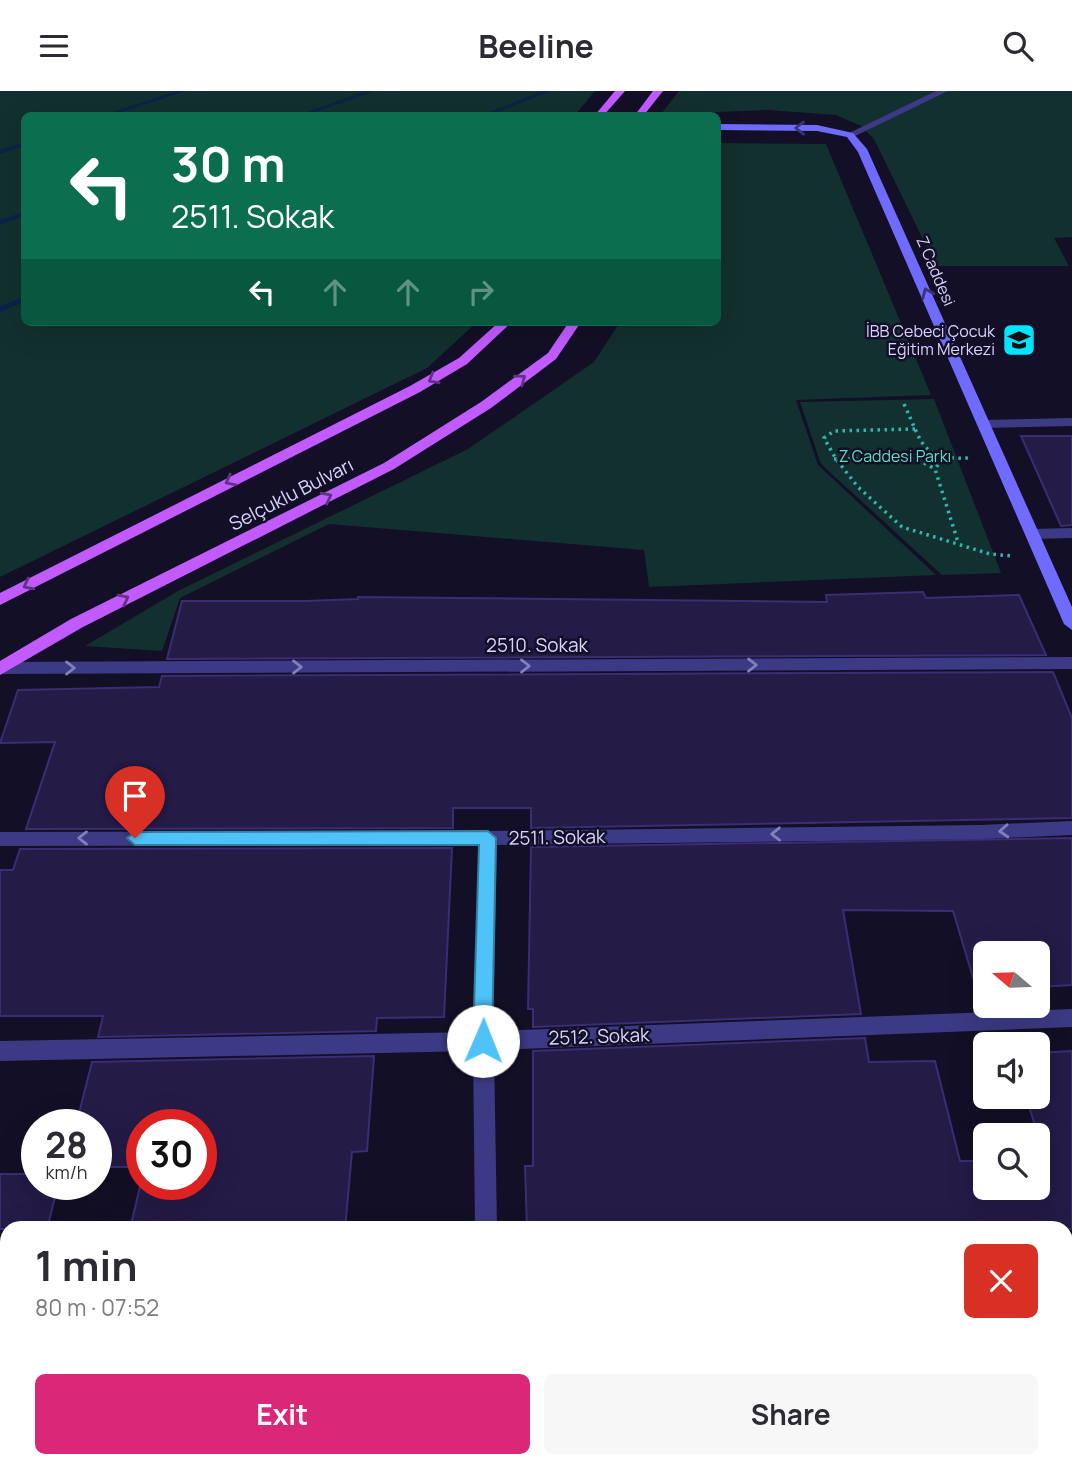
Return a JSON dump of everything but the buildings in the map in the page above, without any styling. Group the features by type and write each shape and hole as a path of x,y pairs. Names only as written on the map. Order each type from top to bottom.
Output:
{"main road":[{"path":"602,112 620,91"},
{"path":"641,112 658,91"},
{"name":"Selçuklu Bulvarı","path":"0,600 415,389 463,361 502,326"},
{"name":"Selçuklu Bulvarı","path":"1,668 77,623 389,466 486,405 552,356 572,326"}],"street":[{"path":"721,127 817,128 850,135 943,91"},
{"name":"Z Caddesi","path":"850,135 868,157 1072,624"},
{"path":"983,423 1072,422"},
{"path":"1032,534 1072,533"},
{"name":"2510. Sokak","path":"1,668 1072,663"},
{"name":"2511. Sokak","path":"0,839 488,838 981,832 1072,828"},
{"path":"486,1221 483,1041 488,838"},
{"name":"2512. Sokak","path":"0,1051 483,1041 1072,1018"}],"path":[{"path":"904,404 926,449 942,459 935,469"},
{"path":"915,429 834,432 824,438 833,459 885,515 902,527 958,542 987,555 1041,555"},
{"path":"917,459 926,449"},
{"path":"833,459 917,459 935,469 958,542"}],"green space":[{"path":"0,91 595,91 578,112 21,112 21,326 473,326 427,368 0,577"},
{"path":"679,91 1072,91 1072,237 1054,238 1069,266 936,266 874,139 861,126 836,115 768,110 663,112"},
{"path":"721,143 826,144 931,395 796,400 818,465 936,575 649,587 644,550 329,524 180,598 162,651 85,646 178,591 468,449 594,362 617,326 721,326"},
{"name":"Z Caddesi Parkı","path":"934,399 1001,573 942,575 821,464 800,402"}],"waterway":[{"path":"116,112 183,91"},
{"path":"311,112 372,91"},
{"path":"494,112 548,91"},
{"path":"0,152 21,145"},
{"path":"0,223 21,215"},
{"path":"0,309 21,300"}],"place":[{"name":"İBB Cebeci Çocuk Eğitim Merkezi","path":"1019,340"}],"route":[{"path":"135,838 488,838 483,1041"}]}
